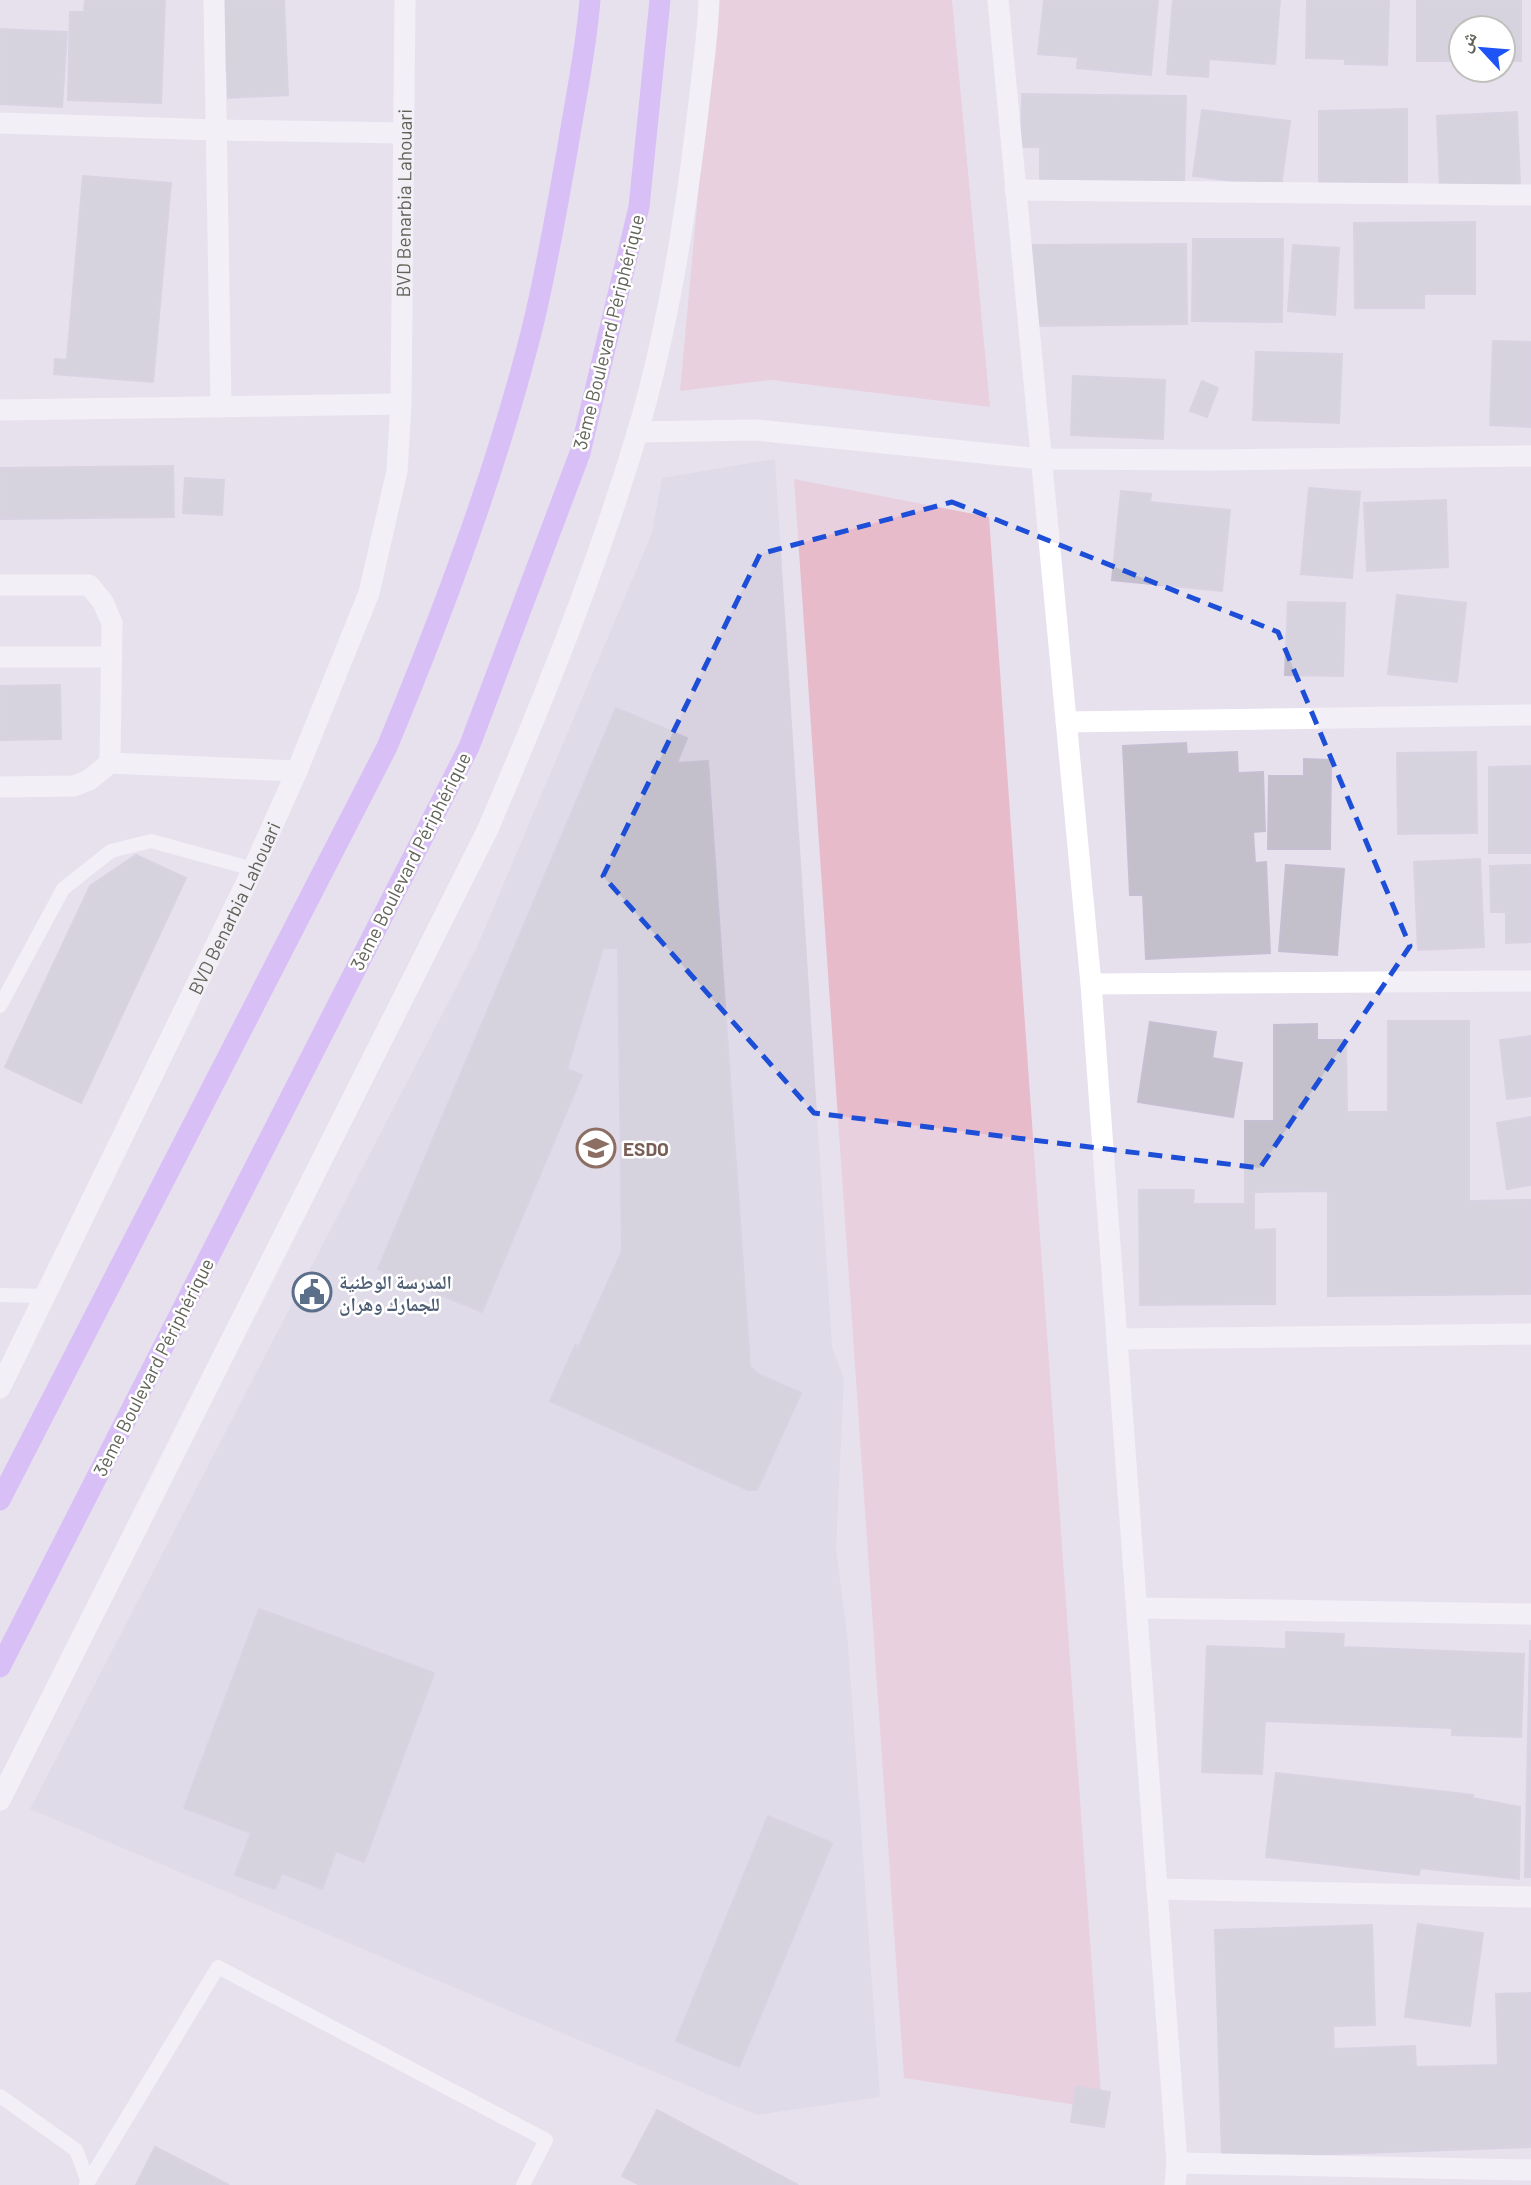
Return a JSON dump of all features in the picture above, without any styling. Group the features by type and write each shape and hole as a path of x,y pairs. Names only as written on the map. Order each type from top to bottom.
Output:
{"highway":[{"path":"0,1500 387,747 439,624 488,483 531,332 564,170 588,28 590,0"},
{"name":"3ème Boulevard Périphérique","path":"0,1667 469,747 580,453 639,206 660,0"}],"street":[{"path":"214,0 222,407"},
{"name":"BVD Benarbia Lahouari","path":"0,1388 253,869 297,771 369,593 397,471 401,404 405,0"},
{"path":"0,1800 487,831 586,590 637,432 663,332 688,192 709,0"},
{"path":"998,0 1091,984 1177,2163 1175,2185"},
{"path":"0,123 404,133"},
{"path":"1015,190 1531,195"},
{"path":"0,410 401,404"},
{"path":"637,432 757,430 1041,459 1531,456"},
{"path":"0,585 89,586 103,602 112,623 110,763"},
{"path":"0,657 113,657"},
{"path":"1066,722 1531,715"},
{"path":"0,787 74,786 89,780 110,763 297,771"},
{"path":"1091,984 1531,981"},
{"path":"1117,1339 1531,1334"},
{"path":"1137,1608 1531,1614"},
{"path":"1157,1889 1531,1897"},
{"path":"1177,2163 1531,2169"}],"lane":[{"path":"0,1006 63,889 111,851 151,841 253,869"},
{"path":"0,1295 47,1296"},
{"path":"87,2184 218,1967 546,2140 523,2185"},
{"path":"0,2096 76,2150 87,2184"}],"highlighted area":[{"path":"952,502 1278,632 1410,946 1260,1168 814,1113 603,876 760,554"}],"shaded area":[{"path":"716,0 952,0 990,407 771,380 680,391"},
{"name":"ESDO","path":"775,459 832,1347 844,1379 836,1549 848,1643 880,2097 757,2115 30,1809 476,949 652,533 662,478"},
{"path":"794,479 989,517 1102,2109 904,2078"}],"building":[{"path":"85,0 165,0 161,103 68,100 70,12 84,12"},
{"path":"213,0 284,0 288,95 228,98 227,71 216,72"},
{"path":"1044,0 1158,0 1151,75 1077,68 1078,57 1038,54"},
{"path":"1173,0 1280,0 1275,64 1209,59 1208,77 1167,74"},
{"path":"1307,0 1389,0 1387,65 1345,64 1345,59 1306,58"},
{"path":"1417,0 1521,0 1521,61 1517,61 1517,14 1447,14 1447,61 1417,61"},
{"path":"0,29 67,32 62,107 0,104"},
{"path":"1022,94 1186,96 1184,184 1040,182 1040,147 1021,147"},
{"path":"1407,109 1407,182 1319,183 1319,111"},
{"path":"1202,110 1290,121 1281,187 1193,176"},
{"path":"1517,112 1520,185 1440,189 1437,116"},
{"path":"83,176 171,183 153,382 54,374 55,359 67,360"},
{"path":"1475,222 1475,294 1424,294 1424,308 1355,308 1354,223"},
{"path":"1193,239 1283,239 1282,322 1192,321"},
{"path":"1186,244 1187,324 1034,326 1033,245"},
{"path":"1293,245 1339,248 1335,315 1288,311"},
{"path":"1493,341 1531,342 1531,427 1490,425"},
{"path":"1256,352 1342,354 1339,423 1253,420"},
{"path":"1073,376 1165,380 1163,439 1071,435"},
{"path":"1202,381 1218,388 1207,417 1190,411"},
{"path":"173,466 174,517 0,519 0,468"},
{"path":"185,478 224,480 222,515 183,513"},
{"path":"1309,488 1360,492 1352,578 1301,574"},
{"path":"1121,491 1151,494 1150,502 1230,510 1222,591 1112,580"},
{"path":"1446,500 1448,567 1367,571 1364,503"},
{"path":"1397,595 1466,603 1457,682 1388,674"},
{"path":"1288,602 1345,603 1343,676 1285,675"},
{"path":"60,685 61,739 0,740 0,686"},
{"path":"616,708 687,738 677,763 708,761 750,1367 760,1375 801,1393 757,1490 748,1490 550,1401 576,1344 576,1353 622,1251 618,948 603,948 567,1069 582,1075 482,1312 378,1269"},
{"path":"1186,743 1187,754 1237,752 1238,773 1263,772 1265,831 1253,832 1255,863 1266,862 1270,953 1146,959 1143,895 1130,895 1123,746"},
{"path":"1476,752 1477,833 1398,834 1397,753"},
{"path":"1304,759 1331,760 1330,849 1268,849 1269,776 1304,776"},
{"path":"1531,766 1531,853 1489,853 1489,767"},
{"path":"136,855 186,878 81,1103 5,1067 90,886"},
{"path":"1480,859 1484,947 1418,950 1414,862"},
{"path":"1286,865 1344,869 1337,955 1279,951"},
{"path":"1531,865 1531,942 1506,943 1506,912 1491,912 1490,866"},
{"path":"1388,1021 1469,1021 1469,1201 1531,1200 1531,1294 1328,1296 1328,1191 1254,1192 1254,1230 1275,1229 1275,1304 1140,1305 1139,1190 1194,1190 1193,1204 1245,1204 1245,1121 1274,1121 1274,1025 1317,1024 1317,1040 1346,1040 1347,1112 1388,1112"},
{"path":"1150,1022 1216,1032 1212,1058 1242,1063 1233,1117 1138,1102"},
{"path":"1531,1036 1531,1096 1507,1099 1500,1040"},
{"path":"1531,1117 1531,1185 1507,1189 1497,1123"},
{"path":"259,1609 434,1673 364,1862 336,1851 322,1889 282,1873 275,1889 235,1875 251,1833 184,1808"},
{"path":"1286,1632 1344,1634 1343,1647 1524,1654 1521,1737 1452,1735 1452,1728 1265,1721 1262,1774 1202,1772 1207,1646 1286,1649"},
{"path":"1530,1641 1531,1877 1525,1877"},
{"path":"1276,1773 1473,1795 1473,1798 1520,1807 1519,1879 1420,1868 1419,1875 1266,1857"},
{"path":"768,1816 832,1843 739,2067 676,2041"},
{"path":"1418,1924 1483,1933 1470,2026 1405,2017"},
{"path":"1372,1925 1375,2025 1333,2026 1334,2049 1415,2046 1416,2067 1498,2065 1496,1994 1531,1993 1531,2147 1222,2158 1215,1930"},
{"path":"1076,2087 1110,2092 1104,2127 1071,2122"},
{"path":"657,2110 798,2185 640,2185 622,2176"},
{"path":"155,2147 229,2185 136,2185"}],"place":[{"name":"ESDO","path":"596,1148"},
{"name":"المدرسة الوطنية للجمارك وهران","path":"312,1292"}]}
